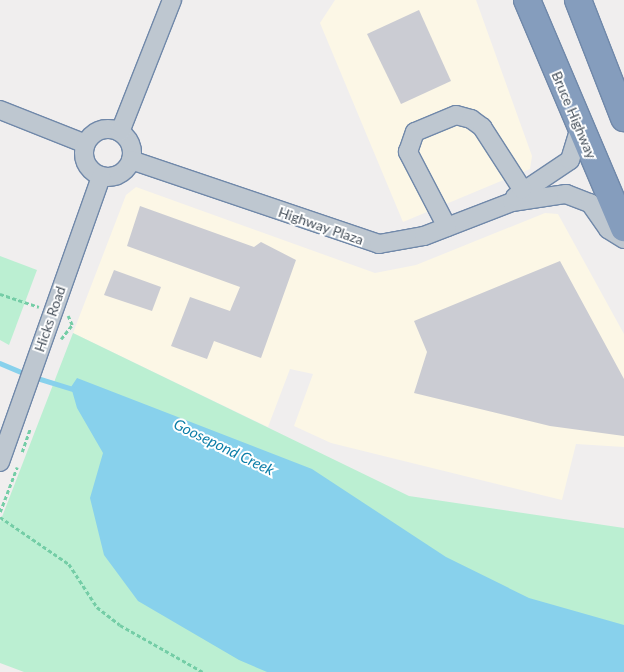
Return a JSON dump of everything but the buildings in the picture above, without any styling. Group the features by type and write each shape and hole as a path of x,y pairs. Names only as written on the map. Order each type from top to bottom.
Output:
{"highway":[{"name":"Bruce Highway","path":"527,0 579,130 624,228"},
{"path":"578,0 624,118"}],"street":[{"path":"120,132 172,0"},
{"path":"0,110 86,144"},
{"path":"447,227 408,152 415,132 456,115 471,119 482,128 517,195"},
{"path":"104,130 120,132 130,142 132,160 123,172 101,176 87,164 86,144 104,130"},
{"name":"Highway Plaza","path":"132,160 365,242 403,243 447,227 517,195 570,160 579,130"},
{"name":"Hicks Road","path":"0,462 101,176"},
{"name":"Highway Plaza","path":"517,195 578,196 590,203 608,229 624,238"}],"path":[{"path":"0,294 42,308"},
{"path":"0,517 69,564 97,607 120,625 203,672"}],"shaded area":[{"path":"335,0 476,0 532,156 530,169 403,222 320,23"},
{"path":"136,187 375,273 416,265 545,213 558,214 624,334 624,447 576,444 562,500 331,443 294,426 313,374 290,369 268,427 73,333 126,195"}],"green space":[{"path":"0,256 37,270 9,345 0,340"},
{"path":"73,333 409,496 624,528 624,672 24,672 0,663 0,522"}],"water":[{"path":"77,378 312,469 446,557 529,598 624,625 624,672 267,672 239,660 138,601 104,555 90,498 103,453 77,408 71,387"}],"waterway":[{"name":"Goosepond Creek","path":"0,363 26,374"},
{"name":"Goosepond Creek","path":"34,377 76,390"}]}
